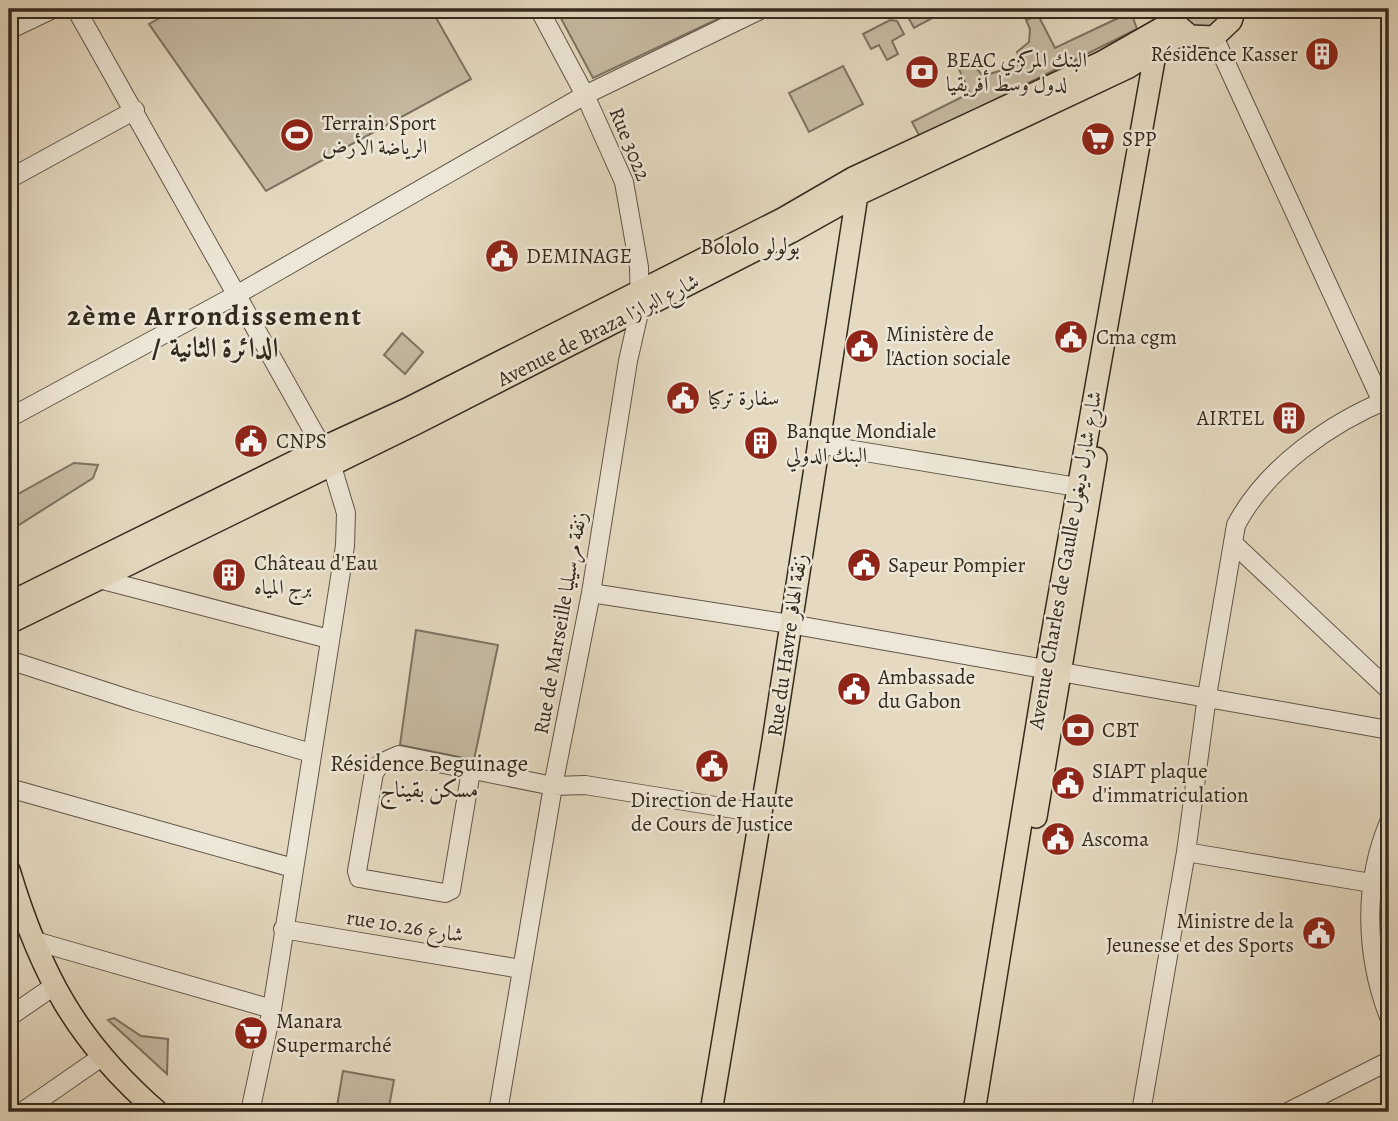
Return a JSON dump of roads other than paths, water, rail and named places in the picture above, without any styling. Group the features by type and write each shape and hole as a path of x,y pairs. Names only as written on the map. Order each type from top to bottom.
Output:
{"main road":[{"path":"9,12 16,9"},
{"path":"1172,27 1214,37 1224,31 1235,9"},
{"name":"Avenue de Braza شارع البرازا","path":"9,623 99,579 407,409 640,299 855,186 1116,73 1172,27"},
{"name":"Avenue de Braza شارع البرازا","path":"910,161 1172,27"},
{"name":"Avenue Charles de Gaulle شارع شارل ديغول","path":"974,1112 1054,670 1147,104 1172,27"},
{"name":"Avenue Charles de Gaulle شارع شارل ديغول","path":"1085,488 1147,146 1172,53 1172,27"},
{"path":"1116,73 1135,85 1147,104"},
{"name":"Rue du Havre زنقة الهافر","path":"716,1111 855,186"},
{"name":"Avenue de Braza شارع البرازا","path":"9,603 326,456"},
{"name":"Avenue Charles de Gaulle شارع شارل ديغول","path":"988,1112 1054,670"},
{"path":"9,870 35,941 67,1011 100,1058 158,1112"}],"street":[{"path":"9,30 53,9"},
{"path":"76,9 238,294 326,456 346,513 347,530 272,1009 250,1112"},
{"name":"Rue 3022","path":"539,9 585,95 624,182 640,299"},
{"path":"9,418 238,294 585,95 762,9"},
{"path":"1141,1112 1186,852 1207,696 1236,525 1260,487 1330,431 1386,400 1214,37"},
{"path":"9,179 135,110"},
{"name":"Rue de Marseille زنقة مرسيليا","path":"498,1112 553,786 591,593 640,299"},
{"path":"817,444 1085,488"},
{"path":"1233,543 1389,690"},
{"path":"99,579 329,639"},
{"path":"591,593 790,624 1389,730"},
{"path":"9,660 135,701 311,753"},
{"path":"471,771 451,890 445,893 359,878 356,871 374,773 381,763 399,755 553,786 585,785 759,813"},
{"path":"9,788 293,867"},
{"path":"1389,822 1373,955 1389,1017"},
{"path":"1186,852 1381,885"},
{"name":"rue 10.26 شارع","path":"283,929 521,969"},
{"path":"35,941 272,1009"},
{"path":"9,1017 54,986"},
{"path":"22,1112 100,1058"},
{"path":"1288,1112 1389,1061"}],"place":[{"name":"Résidence Kasser","path":"1322,54"},
{"name":"BEAC البنك المركزي لدول وسط أفريقيا","path":"922,72"},
{"name":"Terrain Sport الرياضة الأرض","path":"297,135"},
{"name":"SPP","path":"1098,139"},
{"name":"DEMINAGE","path":"502,256"},
{"name":"Cma cgm","path":"1071,337"},
{"name":"Ministère de l'Action sociale","path":"862,346"},
{"name":"سفارة تركيا","path":"683,398"},
{"name":"AIRTEL","path":"1289,418"},
{"name":"CNPS","path":"251,441"},
{"name":"Banque Mondiale البنك الدولي","path":"761,443"},
{"name":"Sapeur Pompier","path":"864,565"},
{"name":"Château d'Eau برج المياه","path":"229,575"},
{"name":"Ambassade du Gabon","path":"854,689"},
{"name":"CBT","path":"1078,730"},
{"name":"Direction de Haute de Cours de Justice","path":"712,766"},
{"name":"SIAPT plaque d'immatriculation","path":"1068,783"},
{"name":"Ascoma","path":"1058,839"},
{"name":"Ministre de la Jeunesse et des Sports","path":"1319,933"},
{"name":"Manara Supermarché","path":"251,1033"}],"district":[{"name":"Bololo بولولو","path":"750,246"},
{"name":"2ème Arrondissement / الدائرة الثانية","path":"215,331"},
{"name":"Résidence Beguinage مسكن بقيناج","path":"429,776"}]}
